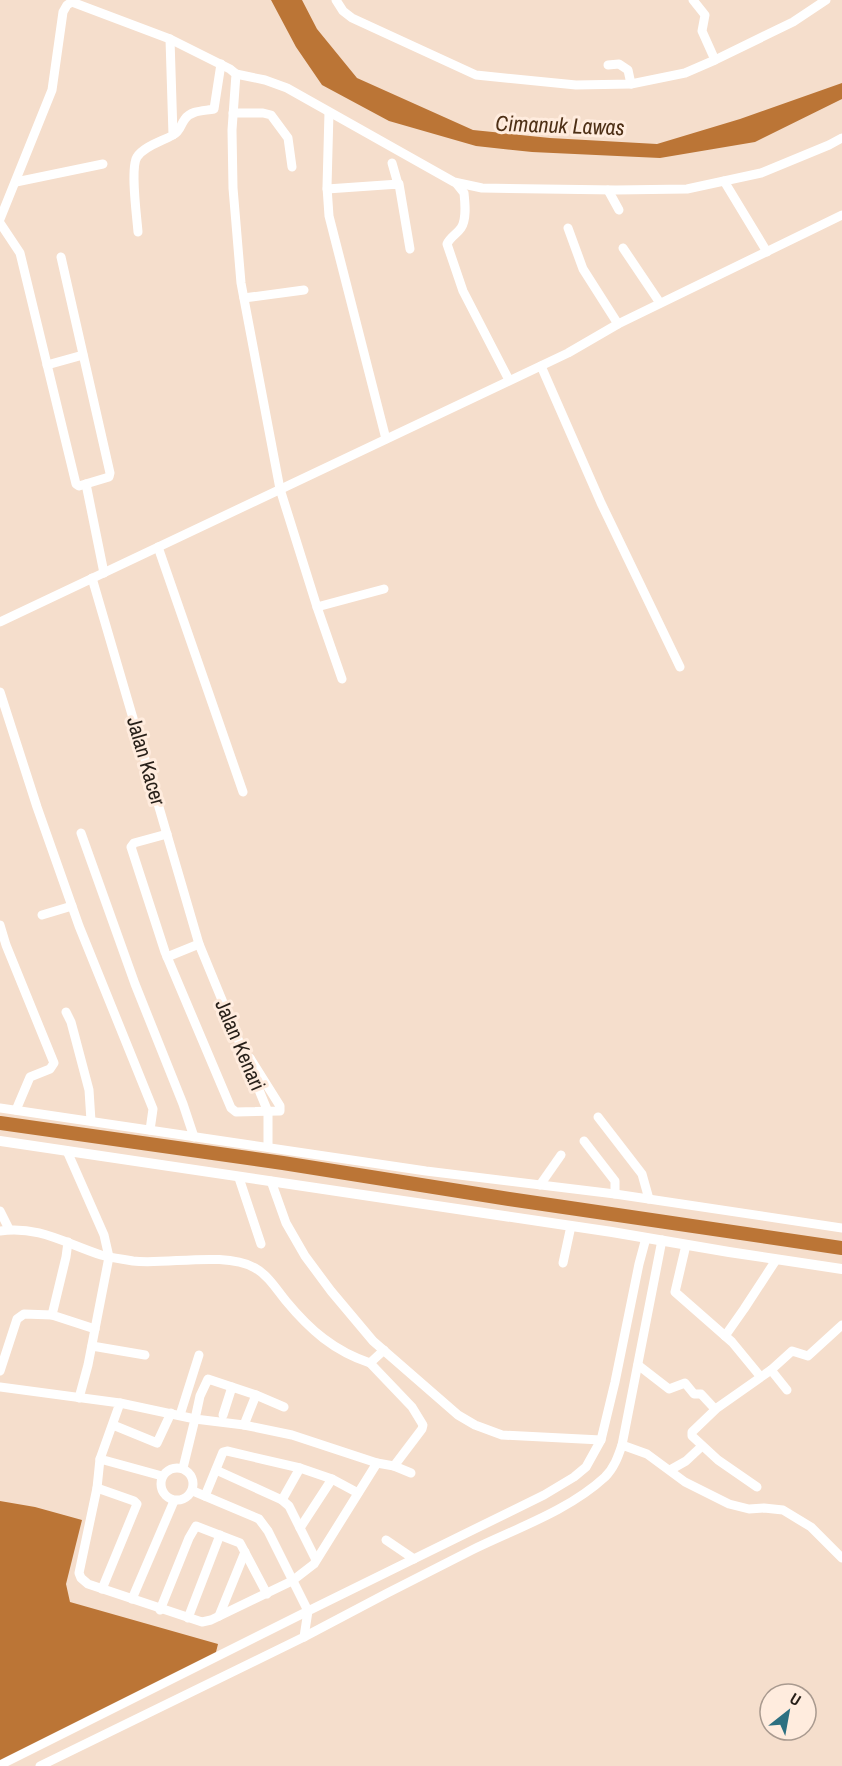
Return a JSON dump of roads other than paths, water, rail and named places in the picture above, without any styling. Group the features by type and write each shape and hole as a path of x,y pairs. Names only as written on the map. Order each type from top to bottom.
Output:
{"street":[{"path":"336,0 343,11 352,18 476,75 576,85 631,84 685,73 793,22 826,0"},
{"path":"693,0 705,15 702,31 715,60"},
{"path":"61,257 110,474 109,477 86,484 76,484 20,253 0,221 52,90 63,12 72,2 170,39 221,64 236,74 265,80 287,88 461,187 464,192 465,218 462,226 447,244 463,291 509,380"},
{"path":"170,39 173,135"},
{"path":"608,64 616,63 628,70 631,84"},
{"path":"138,232 135,162 138,156 178,133 186,117 198,111 214,109 221,64"},
{"path":"236,74 233,113 233,188 241,283 280,489 342,679"},
{"path":"233,113 263,112 272,115 288,138 292,167"},
{"path":"329,112 327,189 329,216 386,439"},
{"path":"453,182 482,188 687,189 761,173 842,138"},
{"path":"392,163 410,249"},
{"path":"16,182 104,164"},
{"path":"724,181 767,252"},
{"path":"327,189 398,184"},
{"path":"608,190 619,210"},
{"path":"0,622 541,366 618,324 842,215"},
{"path":"568,228 583,269 618,324"},
{"path":"623,248 660,303"},
{"path":"244,298 304,290"},
{"path":"47,365 83,355"},
{"path":"541,366 601,503 680,667"},
{"path":"86,484 104,573"},
{"path":"158,547 243,792"},
{"name":"Jalan Kacer","path":"92,578 199,944"},
{"path":"317,607 384,589"},
{"path":"0,692 72,906 153,1109 150,1130"},
{"path":"81,833 135,984 194,1137"},
{"path":"167,834 134,843 131,847 168,957 231,1108 236,1112 268,1112"},
{"path":"42,915 72,906"},
{"path":"0,926 54,1063 50,1069 30,1077 16,1110"},
{"path":"168,957 199,944"},
{"name":"Jalan Kenari","path":"199,944 233,1030 280,1106 280,1111 268,1112 268,1147"},
{"path":"66,1012 71,1022 89,1090 91,1121"},
{"path":"0,1108 426,1171 615,1194 842,1228"},
{"path":"598,1117 642,1174 649,1199"},
{"path":"0,1141 842,1269"},
{"path":"584,1141 615,1182 615,1194"},
{"path":"68,1151 104,1235 109,1257 92,1346 79,1398"},
{"path":"540,1185 561,1155"},
{"path":"239,1178 261,1244"},
{"path":"271,1181 286,1223 305,1256 331,1291 373,1341 458,1415 502,1435 601,1440"},
{"path":"0,1211 4,1230 32,1231 109,1257 139,1261 236,1262 255,1267 322,1340 351,1357 370,1363 412,1407 423,1425 422,1429 394,1466"},
{"path":"563,1263 571,1226"},
{"path":"40,1766 579,1497 611,1470 622,1445 638,1365 654,1239"},
{"path":"0,1765 544,1495 574,1477 590,1461 601,1440 639,1264 654,1239"},
{"path":"52,1315 68,1242"},
{"path":"686,1245 675,1291 742,1353 760,1376"},
{"path":"724,1336 776,1260"},
{"path":"0,1371 17,1319 24,1314 52,1315 95,1329"},
{"path":"757,1487 722,1463 692,1436 692,1432 715,1409 771,1370 792,1351 808,1356 842,1325"},
{"path":"92,1346 145,1355"},
{"path":"370,1363 384,1350"},
{"path":"113,1425 157,1443 175,1414 199,1355"},
{"path":"638,1365 669,1389 685,1383 694,1395 701,1394 715,1409"},
{"path":"771,1370 787,1390"},
{"path":"183,1468 200,1396 207,1379 284,1407"},
{"path":"0,1387 120,1403 195,1419 244,1425 300,1437 411,1473"},
{"path":"223,1415 232,1387"},
{"path":"244,1425 256,1395"},
{"path":"120,1403 100,1459 97,1488 79,1574 88,1584 160,1610 202,1622 267,1594 306,1572 316,1560 377,1463"},
{"path":"622,1445 647,1454 685,1482 729,1504 749,1509 783,1510 811,1527 842,1558"},
{"path":"670,1470 686,1461 702,1446"},
{"path":"205,1496 223,1452 227,1451 300,1468 332,1479 358,1492"},
{"path":"100,1459 162,1476"},
{"path":"183,1468 191,1474 193,1491 185,1499 174,1501 161,1488 162,1476 171,1469 183,1468"},
{"path":"282,1500 300,1468"},
{"path":"216,1470 282,1500 289,1506 316,1560"},
{"path":"300,1528 332,1479"},
{"path":"97,1488 137,1504 102,1589"},
{"path":"193,1491 260,1520 268,1531 308,1613 305,1634"},
{"path":"132,1599 174,1501"},
{"path":"160,1610 197,1526 238,1542 267,1594"},
{"path":"188,1618 220,1535"},
{"path":"386,1540 414,1559"},
{"path":"219,1616 245,1552"}],"waterway":[{"path":"0,1123 283,1163 842,1248"}],"water label":[{"name":"Cimanuk Lawas","path":"560,125"}]}
